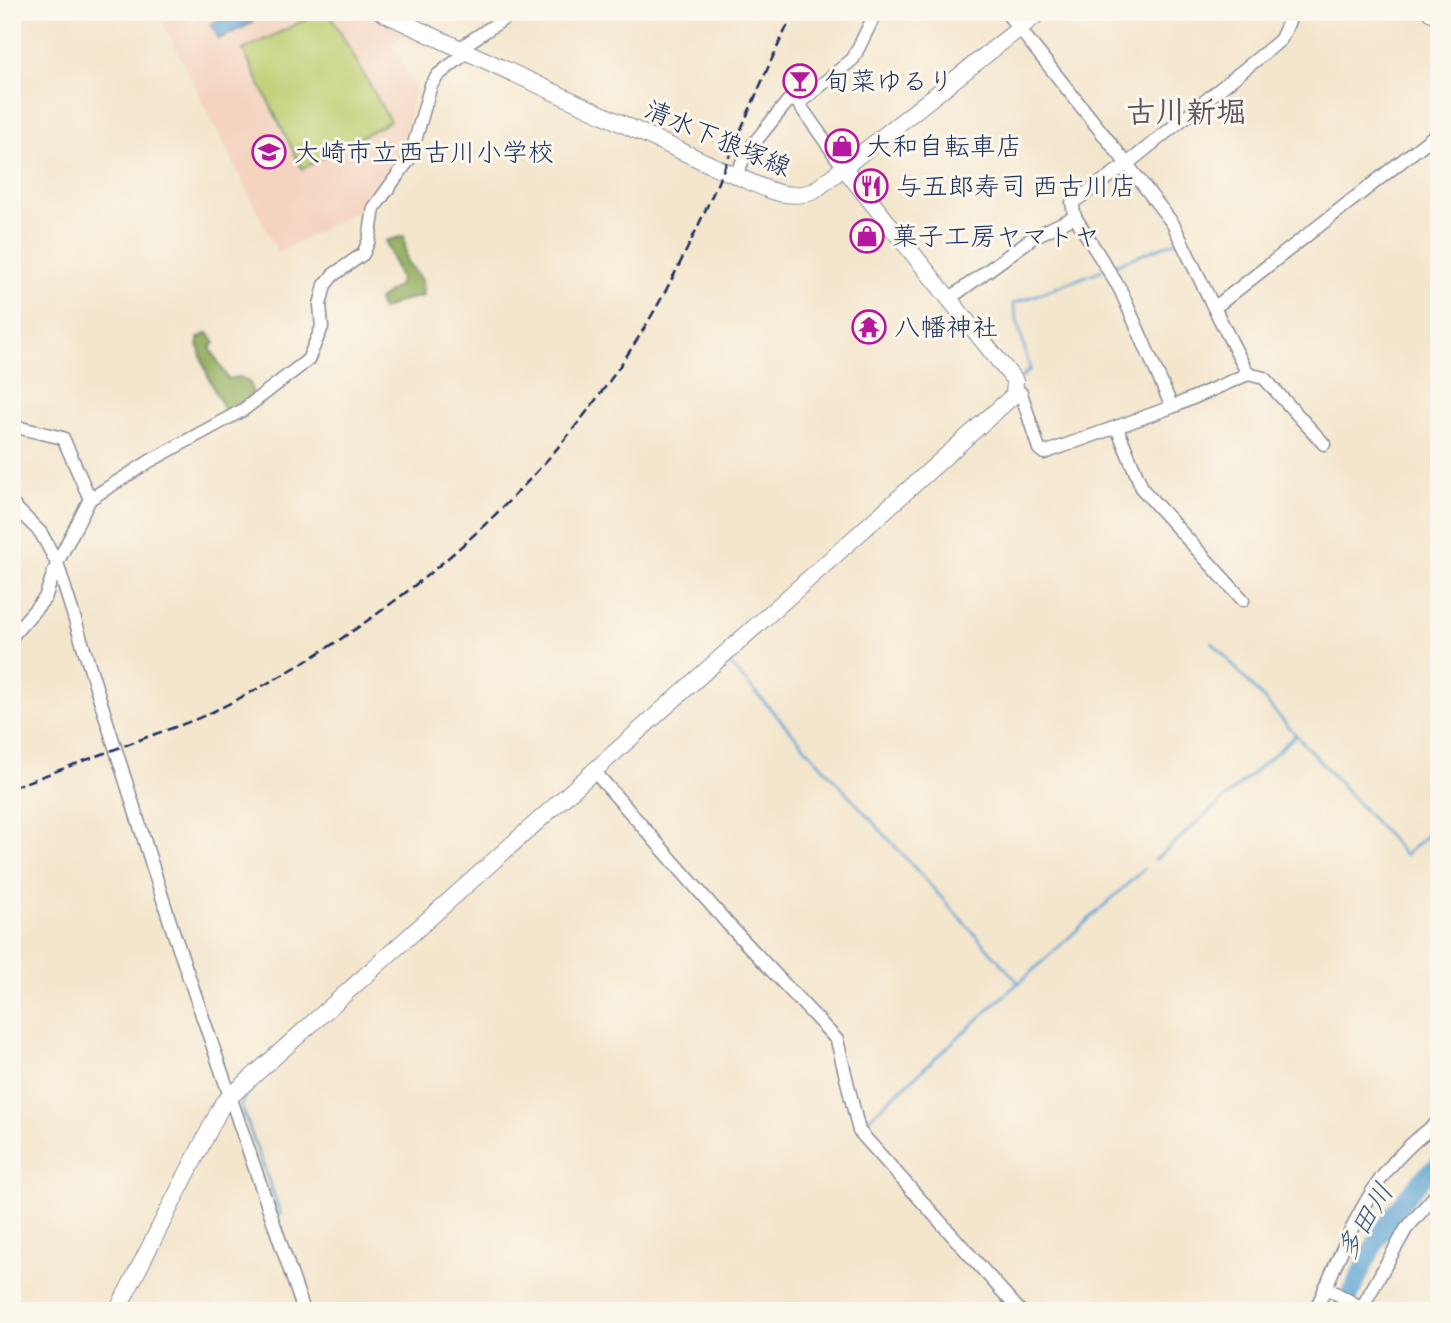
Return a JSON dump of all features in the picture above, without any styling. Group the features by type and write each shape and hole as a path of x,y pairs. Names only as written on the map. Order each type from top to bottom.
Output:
{"street":[{"name":"清水下狼塚線","path":"381,12 736,175 777,193 797,196 814,191 1040,12"},
{"path":"12,636 45,598 57,564 90,499 150,461 243,410 308,360 321,327 320,305 325,285 333,275 363,254 374,208 410,158 431,85 438,75 461,57 460,48 514,12"},
{"path":"736,175 747,152 788,101 804,99 853,59 876,12"},
{"path":"1006,12 1173,224 1248,374"},
{"path":"1172,407 1108,267 1075,217 1072,203 1127,164 1272,47 1281,39 1293,12"},
{"path":"1430,12 1439,16"},
{"path":"117,1311 223,1103 1014,395 1015,381 844,168 796,100"},
{"path":"1214,308 1439,132"},
{"path":"949,299 1035,236 1075,217"},
{"path":"1015,388 1021,393 1040,449 1044,453 1172,407 1248,374 1264,378 1324,444"},
{"path":"12,426 62,438 90,499"},
{"path":"1117,428 1143,490 1243,600"},
{"path":"12,504 41,533 57,564 228,1098 304,1311"},
{"path":"594,771 728,924 837,1040 859,1131 1020,1311"},
{"path":"1315,1311 1363,1203 1402,1150 1439,1122"},
{"path":"1327,1288 1362,1309 1406,1229 1439,1191"}],"shaded area":[{"path":"158,12 187,12 193,23 215,12 366,12 409,33 392,44 414,86 404,144 391,167 371,187 360,209 278,253"}],"green space":[{"path":"321,12 329,12 390,121 302,169 243,50"},
{"path":"404,236 407,262 422,280 423,296 400,301 382,310 378,300 399,285 400,279 386,241"},
{"path":"208,333 215,343 210,348 228,379 240,377 250,383 253,394 241,405 225,410 212,385 198,338"}],"water":[{"path":"236,12 247,12 252,23 219,39 211,24"}],"waterway":[{"path":"1112,266 1177,241"},
{"path":"1021,378 1030,369 1013,304 1102,270"},
{"path":"1212,642 1296,735"},
{"path":"727,661 1019,983 1144,869"},
{"path":"1155,860 1296,735 1405,855 1439,824"},
{"path":"865,1122 1018,983"},
{"path":"276,1066 246,1093 241,1105 281,1215"},
{"name":"多田川","path":"1343,1311 1382,1231 1408,1195 1439,1164"}],"railway":[{"path":"12,787 195,720 282,675 349,634 412,587 472,536 528,481 579,421 626,358 666,290 716,187 794,12"}],"place":[{"name":"旬菜ゆるり","path":"800,81"},
{"name":"大和自転車店","path":"842,146"},
{"name":"大崎市立西古川小学校","path":"269,152"},
{"name":"与五郎寿司 西古川店","path":"871,186"},
{"name":"菓子工房ヤマトヤ","path":"867,236"},
{"name":"八幡神社","path":"869,327"}],"district":[{"name":"古川新堀","path":"1186,112"}]}
